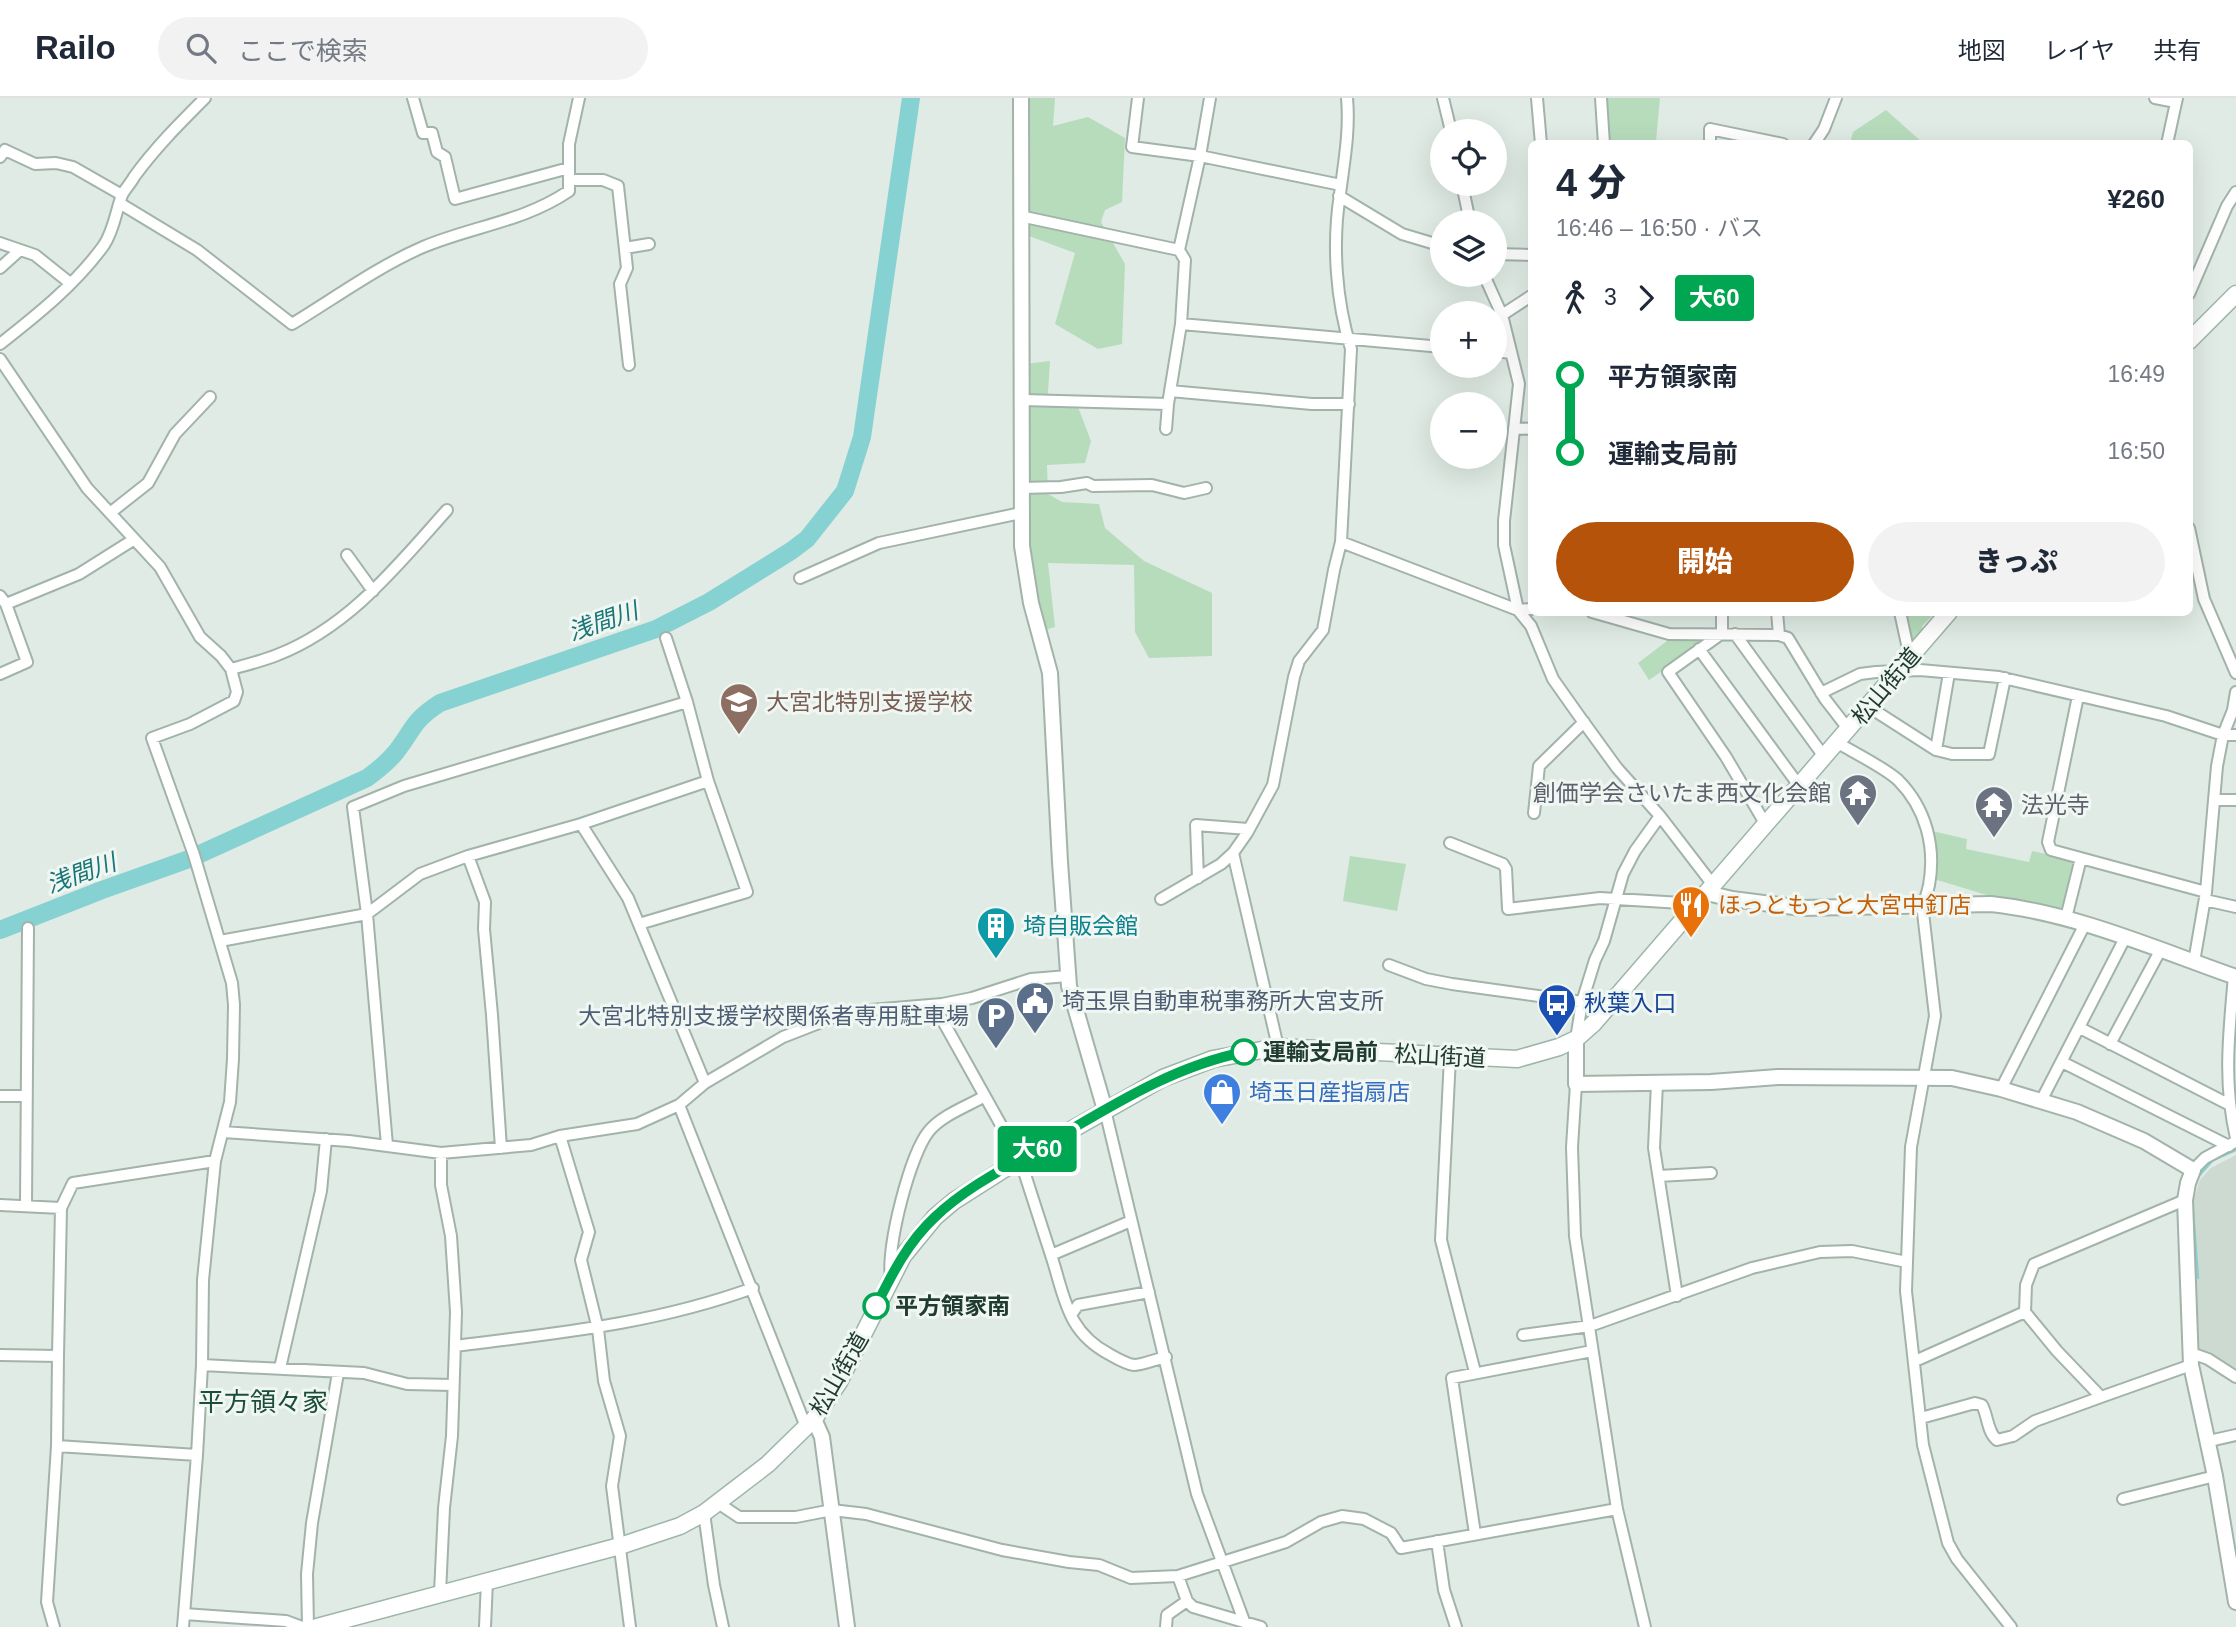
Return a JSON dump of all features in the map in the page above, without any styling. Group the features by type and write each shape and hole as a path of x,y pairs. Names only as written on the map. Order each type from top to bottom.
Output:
{"main road":[{"path":"2193,337 2236,294"},
{"name":"松山街道","path":"317,1627 620,1546 680,1526 704,1513 768,1464 810,1423 839,1382 891,1277 917,1236 935,1217 954,1201 1020,1159 1163,1078 1224,1056 1278,1047 1517,1059 1559,1047 1576,1039 1844,737 1946,616"}],"street":[{"path":"0,344 40,312 105,243 122,200 146,160 205,98"},
{"path":"413,98 423,133 432,133 437,152 445,158 455,199 569,168"},
{"path":"0,157 5,149 36,164 56,163 73,167 197,250 292,324 422,248 518,218 548,206 569,191 569,144 579,98"},
{"path":"1021,98 1021,513 1024,569 1051,685 1069,986 1105,1110 1197,1494 1244,1621"},
{"path":"1138,98 1132,146 1200,156 1340,191 1402,234 1430,242"},
{"path":"1166,429 1181,324 1185,260 1179,250 1210,98"},
{"path":"1161,899 1221,864 1233,853 1248,829 1273,785 1299,661 1323,630 1341,542 1349,404 1351,349 1338,282 1340,191 1349,123 1347,98"},
{"path":"1443,98 1448,119"},
{"path":"1537,98 1541,140"},
{"path":"1601,98 1604,140"},
{"path":"1817,140 1836,98"},
{"path":"2155,98 2176,100 2168,140"},
{"path":"1710,140 1710,129 1764,140"},
{"path":"569,180 603,180 618,186 627,268 620,284 629,365"},
{"path":"2193,284 2227,206 2236,192"},
{"path":"1020,216 1179,250"},
{"path":"0,243 35,256 70,283"},
{"path":"625,248 649,244"},
{"path":"0,268 20,250"},
{"path":"1507,254 1528,255"},
{"path":"1507,312 1528,298"},
{"path":"1181,324 1430,346"},
{"path":"1507,336 1519,384 1504,521 1504,545 1518,610 1531,626 1553,679 1618,768 1660,817 1706,894"},
{"path":"1507,353 1511,353"},
{"path":"0,359 87,488 160,567 200,637 221,656 230,669 237,692 234,701 190,724 152,738 196,858 232,983 234,1006 230,1102 215,1161 203,1280 197,1455 183,1627"},
{"path":"1170,391 1312,404 1349,404"},
{"path":"110,513 148,482 175,434 210,397"},
{"path":"1023,400 1168,404"},
{"path":"1514,428 1528,429"},
{"path":"1021,488 1087,483 1093,486 1152,485 1184,493 1206,488"},
{"path":"230,669 268,659 298,646 359,604 447,510"},
{"path":"800,578 879,543 1021,513"},
{"path":"0,674 27,662 3,600 79,574 133,540"},
{"path":"1341,542 1518,610 1528,609"},
{"path":"2193,547 2204,599 2236,673"},
{"path":"347,555 373,591"},
{"path":"1620,616 1669,634 1779,635 1788,638 1844,737 1897,779 1922,813 1930,840 1932,868 1926,899 1922,904 1934,1016 1911,1147 1906,1292 1923,1445 1948,1543 1957,1559 2011,1627"},
{"path":"1721,634 1722,616"},
{"path":"1777,616 1779,635"},
{"path":"1900,616 1904,665"},
{"path":"1721,634 1668,672 1726,757 1766,825"},
{"path":"1735,634 1825,758"},
{"path":"639,924 747,892 708,781 687,702 666,638"},
{"path":"1699,649 1800,787"},
{"path":"1821,693 1860,674 1904,665 1949,673 2005,678 2166,716 2222,735 2236,735"},
{"path":"1936,750 1949,673"},
{"path":"1869,707 1936,750 1952,754 1989,754 2005,678"},
{"path":"2194,962 2205,896 2222,735 2233,710 2236,692"},
{"path":"2078,696 2048,842 2051,850 2236,906"},
{"path":"387,1146 367,914 353,807 404,786 687,702"},
{"path":"1534,813 1539,766 1584,722"},
{"path":"220,941 367,914 420,874 468,856 581,824 708,781"},
{"path":"2214,800 2236,800"},
{"path":"1644,1627 1617,1509 1592,1351 1575,1236 1572,1147 1576,1039 1582,1002 1604,941 1623,873 1635,851 1660,817"},
{"path":"581,824 628,898 663,988 705,1083"},
{"path":"1198,878 1196,825 1248,829"},
{"path":"1450,844 1503,864 1506,869 1508,909 1600,898 1706,894 1802,908 1991,904 2024,908 2066,918 2235,977 2227,1061 2234,1142"},
{"path":"1233,853 1278,1047"},
{"path":"468,856 485,902 484,929 501,1148"},
{"path":"2066,918 2081,858"},
{"path":"2001,1089 2085,925"},
{"path":"26,1206 27,928"},
{"path":"2042,1101 2125,938"},
{"path":"2110,1044 2160,951"},
{"path":"1389,965 1426,979 1452,984 1582,1002"},
{"path":"223,1132 326,1139 441,1153 530,1145 560,1136 637,1124 679,1105 705,1083 783,1037 847,1012 934,1005 972,998 1031,979 1068,976"},
{"path":"934,1005 1020,1159 1071,1315 1080,1334 1092,1345 1134,1365 1166,1357"},
{"path":"2080,1028 2230,1105"},
{"path":"1450,1056 1441,1240 1475,1372"},
{"path":"2062,1062 2234,1142"},
{"path":"1576,1084 1778,1077 1952,1078 2001,1089 2077,1112 2144,1141 2193,1170"},
{"path":"1657,1083 1654,1148 1677,1296"},
{"path":"0,1096 27,1096"},
{"path":"891,1277 889,1256 905,1189 918,1151 936,1124 985,1096"},
{"path":"679,1105 708,1182 810,1423 821,1437 847,1627"},
{"path":"560,1136 589,1231 581,1260 598,1329 604,1381 620,1436 612,1486 630,1627"},
{"path":"280,1368 321,1191 326,1139"},
{"path":"2234,1142 2205,1158 2193,1170 2185,1200 2191,1359 2215,1476 2230,1526 2236,1602"},
{"path":"440,1593 444,1508 452,1436 456,1300 451,1236 441,1185 441,1153"},
{"path":"54,1627 47,1602 57,1446 61,1208 73,1183 215,1161"},
{"path":"1658,1177 1711,1173"},
{"path":"2101,1396 2057,1351 2025,1312 2026,1285 2034,1264 2185,1200"},
{"path":"0,1205 61,1208"},
{"path":"1051,1255 1131,1221"},
{"path":"1523,1335 1590,1326 1752,1268 1820,1252 1852,1251 1907,1262"},
{"path":"455,1346 598,1329 670,1315 753,1288"},
{"path":"1071,1315 1078,1305 1149,1292"},
{"path":"1915,1361 2025,1312"},
{"path":"1475,1534 1452,1378 1592,1351"},
{"path":"0,1355 58,1356"},
{"path":"1921,1418 1975,1404 1982,1405 1992,1436 1997,1440 2013,1436 2035,1421 2191,1359 2208,1359 2236,1377"},
{"path":"202,1365 365,1373 407,1384 453,1385"},
{"path":"308,1627 307,1574 312,1523 338,1373"},
{"path":"2209,1441 2236,1434"},
{"path":"57,1446 197,1455"},
{"path":"2123,1499 2215,1476"},
{"path":"718,1503 739,1517 796,1517 832,1510 866,1514 1002,1550 1099,1565 1131,1578 1178,1576 1286,1542 1321,1522 1342,1516 1364,1520 1391,1533 1401,1548 1617,1509"},
{"path":"704,1513 714,1586 723,1627"},
{"path":"1437,1541 1444,1590 1456,1627"},
{"path":"1178,1576 1187,1601 1193,1607 1261,1627"},
{"path":"485,1627 487,1581"},
{"path":"1166,1627 1167,1615 1187,1601"},
{"path":"184,1614 286,1621 302,1627"}],"shaded area":[{"path":"2236,1155 2236,1373 2195,1352 2193,1202 2200,1180 2211,1168"}],"green space":[{"path":"1029,98 1055,98 1053,126 1088,117 1125,138 1122,202 1105,210 1101,222 1125,264 1122,344 1098,349 1055,324 1075,253 1029,236 1025,198"},
{"path":"1607,98 1660,98 1656,140 1609,140"},
{"path":"1886,110 1920,140 1851,140 1853,132"},
{"path":"1050,361 1047,407 1078,407 1091,441 1085,463 1047,465 1048,494 1062,502 1099,504 1105,528 1144,561 1212,593 1212,656 1149,658 1135,632 1134,565 1048,563 1055,627 1045,630 1028,549 1025,364"},
{"path":"1906,616 1932,616 1922,626 1923,635 1915,644 1909,642"},
{"path":"1712,637 1649,680 1638,663 1671,638"},
{"path":"1932,831 1967,839 1966,849 2029,862 2032,851 2074,860 2076,863 2067,906 2062,909 1990,896 1934,879"},
{"path":"1350,856 1406,864 1397,911 1343,901"}],"waterway":[{"name":"浅間川","path":"0,930 189,859 367,778 393,756 419,720 440,703 656,629 709,602 807,539 845,491 862,437 911,98"},
{"path":"2197,1178 2213,1160 2236,1150"},
{"path":"2192,1197 2198,1278"}],"bus line":[{"name":"大60","path":"876,1306 917,1236 954,1201 1020,1159 1163,1078 1213,1059 1244,1052"}],"place":[{"name":"大宮北特別支援学校","path":"739,736"},
{"name":"創価学会さいたま西文化会館","path":"1858,827"},
{"name":"法光寺","path":"1994,839"},
{"name":"ほっともっと大宮中釘店","path":"1691,939"},
{"name":"埼自販会館","path":"996,960"},
{"name":"埼玉県自動車税事務所大宮支所","path":"1035,1035"},
{"name":"秋葉入口","path":"1557,1037"},
{"name":"大宮北特別支援学校関係者専用駐車場","path":"996,1050"},
{"name":"運輸支局前","path":"1244,1052"},
{"name":"埼玉日産指扇店","path":"1222,1126"},
{"name":"平方領家南","path":"876,1306"}],"district":[{"name":"平方領々家","path":"263,1402"}]}
